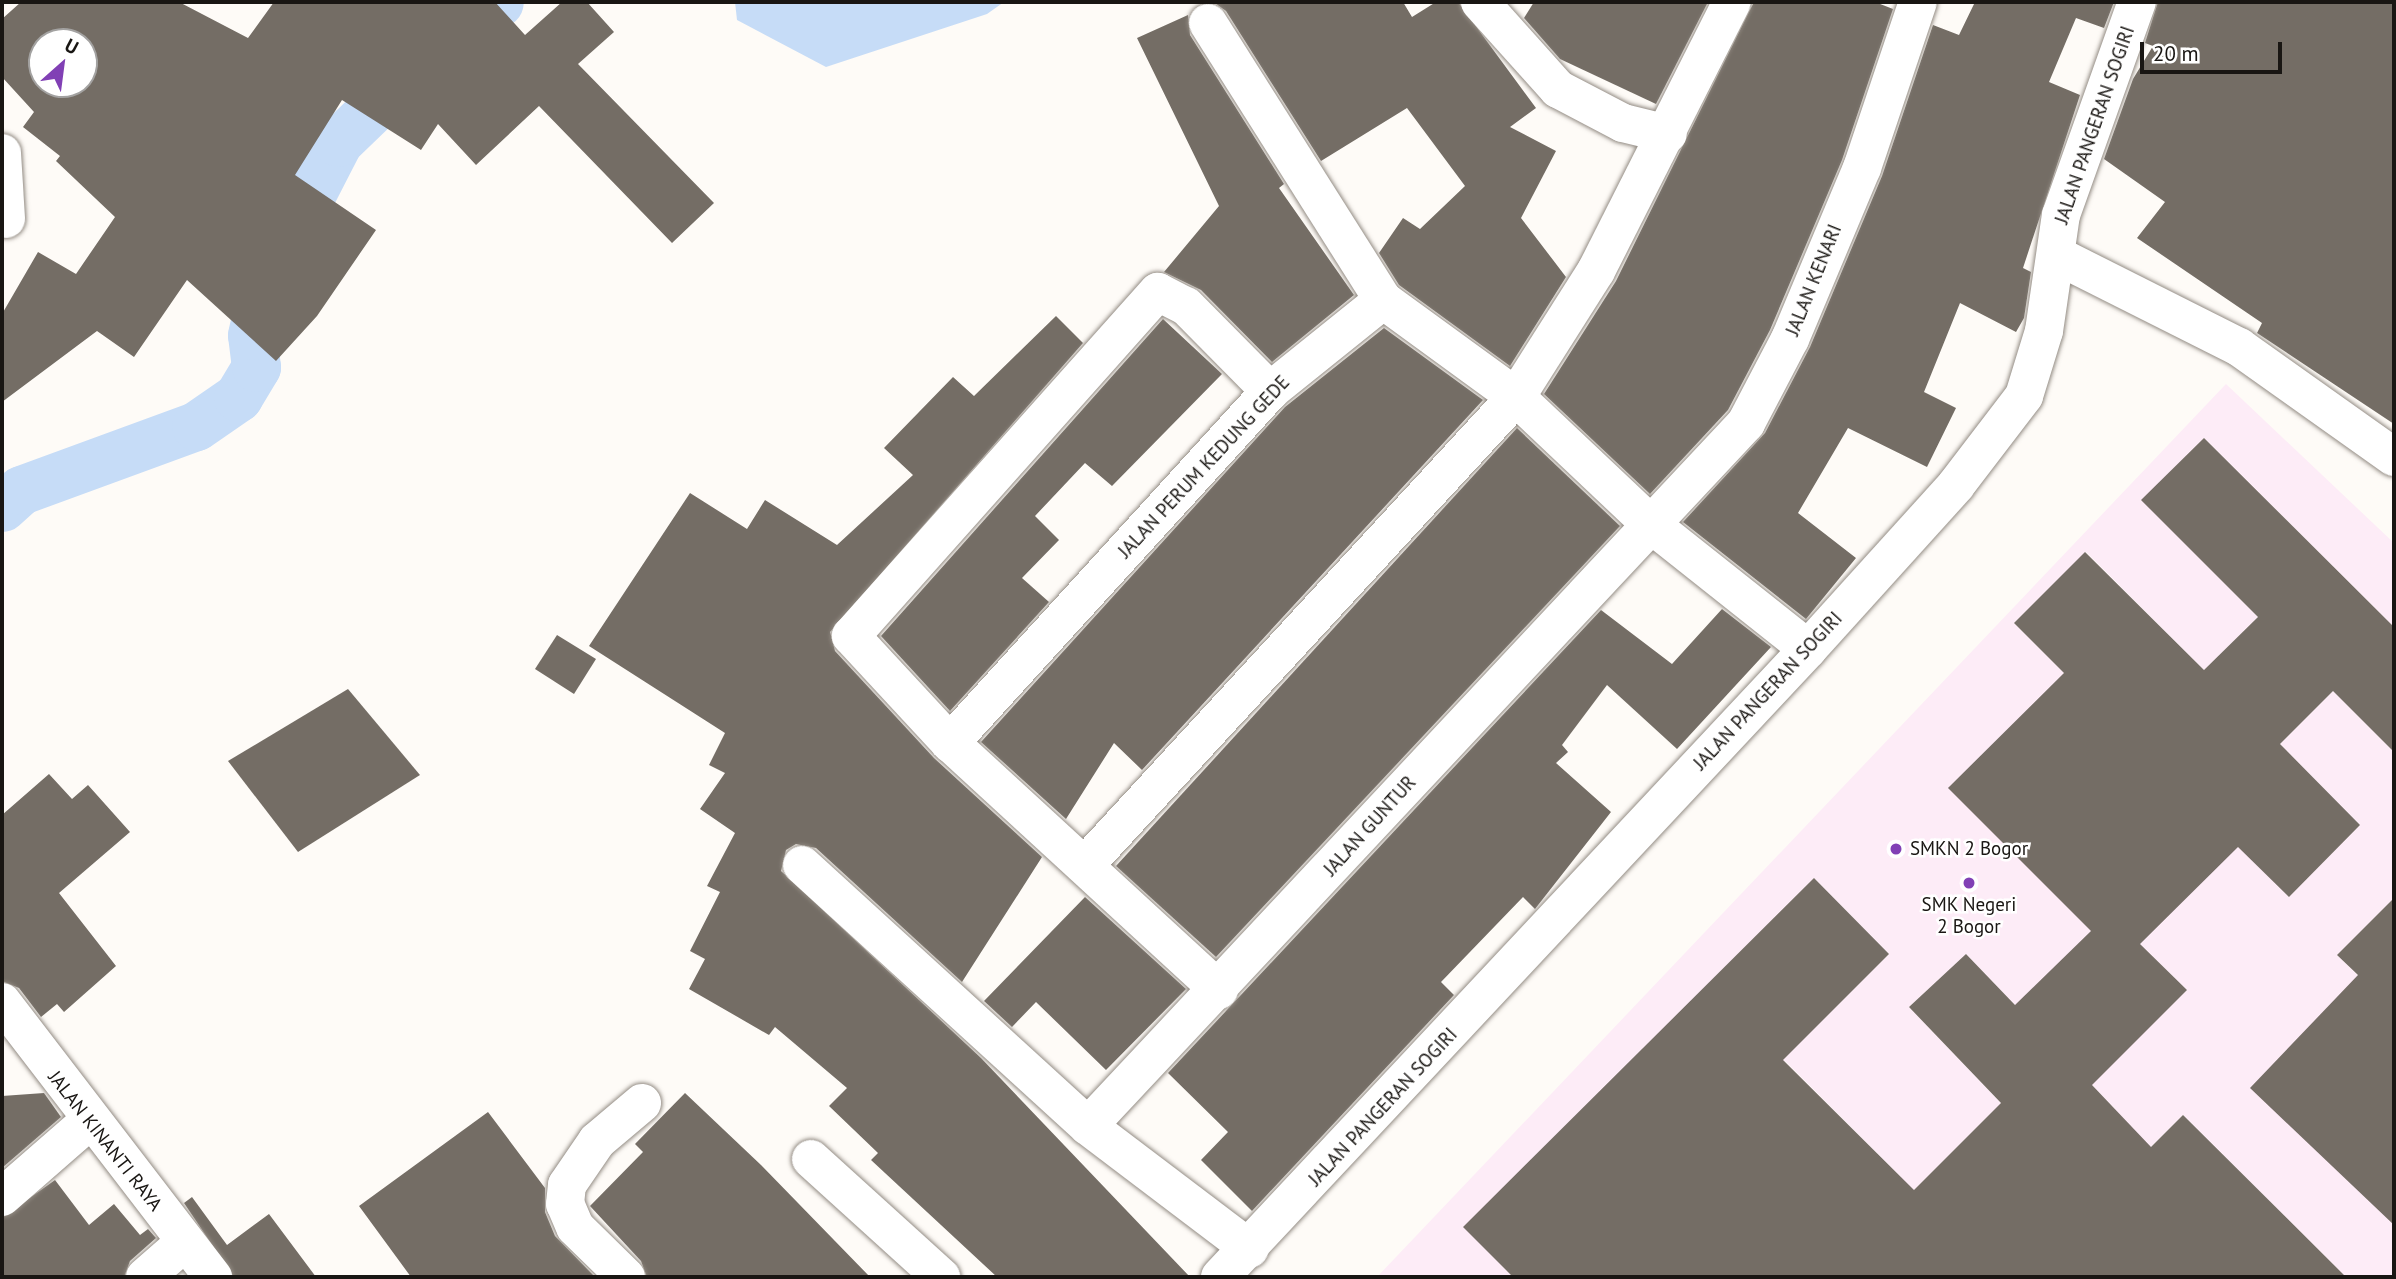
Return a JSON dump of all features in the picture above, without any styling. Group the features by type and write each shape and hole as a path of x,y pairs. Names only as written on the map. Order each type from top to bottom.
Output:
{"street":[{"path":"1480,2 1558,89 1623,122 1668,134"},
{"path":"1086,866 1516,397 1596,271 1668,134 1732,2"},
{"name":"JALAN KENARI","path":"1648,522 1746,423 1790,339 1867,156 1918,2"},
{"name":"JALAN PANGERAN SOGIRI","path":"1220,1277 1250,1249 1808,649 1956,485 2024,396 2057,256 2061,215 2137,2"},
{"path":"1208,23 1382,300 1516,397 1648,522 1808,649"},
{"path":"2,153 6,219"},
{"path":"2057,256 2238,347 2394,457"},
{"path":"1219,990 950,743 851,636 1146,302 1158,292 1173,295 1270,391"},
{"name":"JALAN PERUM KEDUNG GEDE","path":"950,743 1270,391 1382,300"},
{"name":"JALAN GUNTUR","path":"1088,1126 1219,990 1648,522"},
{"path":"802,865 1088,1126 1250,1249"},
{"name":"JALAN KINANTI RAYA","path":"2,1002 89,1121 213,1277"},
{"path":"626,1277 575,1227 565,1204 567,1185 597,1141 642,1103"},
{"path":"2,1197 89,1121"},
{"path":"811,1159 941,1277"},
{"path":"145,1277 184,1243"}],"shaded area":[{"name":"SMKN 2 Bogor","path":"2226,384 2394,543 2394,627 2204,438 2142,500 2258,617 2204,670 2086,552 2014,623 2289,897 2360,825 2280,744 2333,691 2394,752 2394,898 2337,955 2381,998 2394,986 2365,1022 2394,1051 2394,1277 2346,1277 2183,1115 2107,1190 2195,1277 2125,1277 2069,1222 2013,1277 1943,1277 2052,1169 1993,1111 1827,1277 1800,1277 1901,1177 1785,1061 1565,1277 1889,954 1814,878 1464,1227 1513,1277 1377,1277","holes":["2145,949 2187,990 2129,1047","1966,954 2115,1109 2058,1163 1909,1007"]}],"water":[{"path":"735,2 1004,2 987,14 826,67 737,20"}],"building":[{"path":"21,2 179,2 248,38 274,2 495,2 525,35 562,2 587,2 614,32 578,64 714,203 672,243 539,106 476,165 438,124 421,150 342,100 295,175 376,230 317,316 276,361 187,280 134,357 97,331 2,402 2,314 38,252 76,274 115,217 56,161 60,156 23,127 34,112 2,77 2,19"},
{"path":"1403,2 1412,17 1436,2 1458,2 1536,108 1510,127 1556,151 1521,218 1566,277 1510,366 1399,285 1379,253 1403,218 1420,229 1465,186 1407,108 1321,161 1226,11 1215,3"},
{"path":"1534,2 1708,2 1656,104 1560,59 1524,18"},
{"path":"1754,2 1875,2 1893,9 1842,160 1770,330 1728,410 1650,494 1544,394 1616,281"},
{"path":"1975,2 2114,2 2104,28 2076,18 2049,82 2080,95 2023,268 2031,272 2024,318 2016,332 1960,303 1924,392 1956,408 1927,467 1848,428 1798,513 1856,558 1806,619 1683,522 1765,433 1810,347 1882,176 1933,25 1959,35"},
{"path":"2158,2 2394,2 2394,424 2257,333 2262,323 2137,238 2165,202 2104,159 2133,79 2153,46 2145,43"},
{"path":"1188,15 1190,35 1284,184 1279,188 1354,295 1272,362 1201,290 1164,272 1219,206 1137,38"},
{"path":"1056,316 1083,343 830,632 835,651 934,758 1042,857 962,982 816,848 796,844 786,850 781,871 981,1058 1190,1277 997,1277 871,1160 878,1153 829,1106 847,1088 775,1027 769,1035 689,989 705,959 690,951 720,892 707,886 735,833 700,809 725,773 709,765 725,733 589,646 690,493 747,529 765,500 837,545 913,475 884,448 953,377 974,396"},
{"path":"1163,319 1222,374 1112,486 1085,463 1035,516 1059,540 1022,578 1049,602 950,711 881,636"},
{"path":"1384,328 1483,400 1142,770 1114,743 1066,819 981,742 1285,407"},
{"path":"1517,428 1620,526 1216,957 1116,866"},
{"path":"2204,438 2394,627 2394,752 2333,691 2280,744 2360,825 2289,897 2238,847 2140,944 2187,990 2092,1085 2151,1147 2183,1115 2346,1277 1513,1277 1463,1227 1814,878 1889,954 1783,1060 1914,1190 2001,1103 1909,1007 1966,954 2015,1005 2091,931 1948,788 2064,673 2014,623 2085,552 2204,670 2258,617 2141,500"},
{"path":"1722,609 1771,647 1677,749 1607,685 1562,745 1568,752 1556,763 1611,812 1535,909 1523,897 1441,982 1454,995 1252,1211 1201,1160 1228,1132 1168,1073 1601,610 1672,664"},
{"path":"557,635 596,659 574,694 535,669"},
{"path":"348,689 420,775 298,852 228,761"},
{"path":"49,774 72,799 88,785 130,832 59,893 116,966 64,1012 57,1004 41,1017 19,988 2,981 2,815"},
{"path":"1085,897 1186,989 1106,1070 1036,1002 1012,1027 984,1001"},
{"path":"2394,898 2394,1225 2250,1088 2358,975 2337,955"},
{"path":"44,1093 61,1117 2,1168 2,1096"},
{"path":"685,1093 761,1165 870,1277 647,1277 641,1261 590,1206 643,1152 635,1144"},
{"path":"488,1112 545,1188 545,1212 555,1236 595,1277 411,1277 359,1206"},
{"path":"55,1180 89,1225 114,1204 140,1235 148,1229 156,1238 130,1261 124,1277 2,1277 2,1218"},
{"path":"192,1197 227,1245 269,1214 316,1277 234,1277 184,1203"}],"waterway":[{"path":"2,507 21,490 196,426 238,397 256,367 252,335 262,290 338,142 453,31 499,2"}],"place":[{"name":"SMKN 2 Bogor","path":"1896,849"},
{"name":"SMK Negeri 2 Bogor","path":"1969,883"}]}
